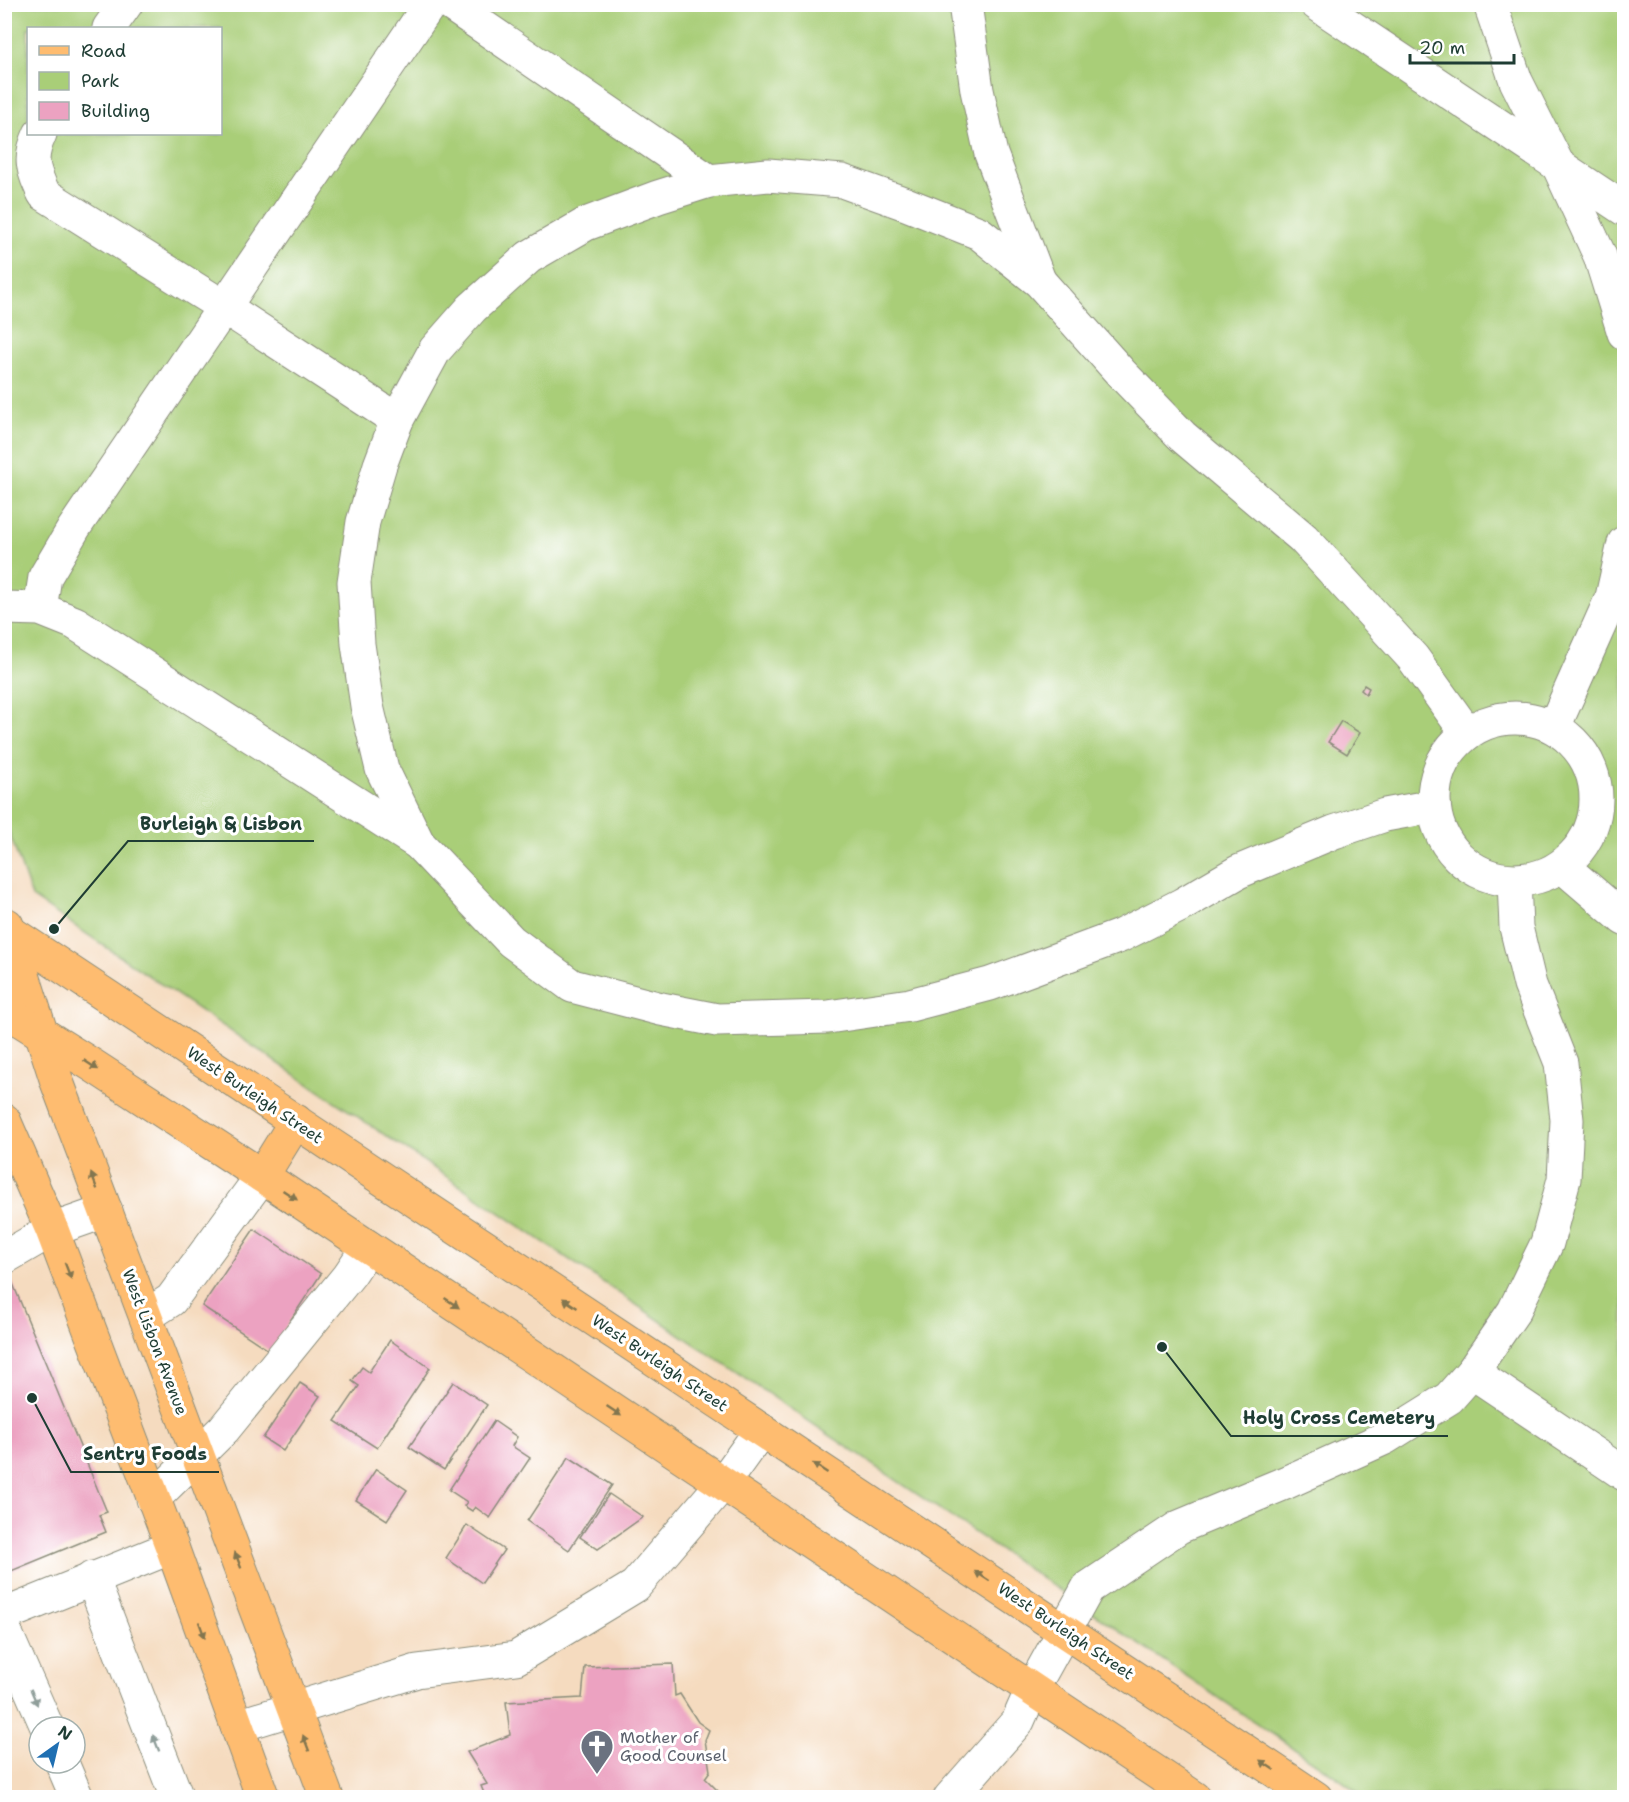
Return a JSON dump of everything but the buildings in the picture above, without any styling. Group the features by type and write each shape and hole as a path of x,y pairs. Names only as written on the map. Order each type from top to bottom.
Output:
{"main road":[{"name":"West Lisbon Avenue","path":"6,926 57,1082 327,1797"},
{"name":"West Burleigh Street","path":"6,926 296,1122 1316,1797"},
{"path":"4,1010 262,1176 1195,1797"},
{"path":"4,1120 52,1230 172,1547 263,1797"},
{"path":"262,1176 296,1122"}],"lane":[{"path":"110,27 126,4"},
{"path":"40,609 45,577 74,528 430,4"},
{"path":"450,4 709,181"},
{"path":"965,4 977,90 991,154 1040,282"},
{"path":"1317,4 1624,209"},
{"path":"1490,4 1516,81 1600,256 1624,333"},
{"path":"40,135 34,146 33,171 44,194 224,307 397,420"},
{"path":"418,843 382,769 368,706 358,644 354,582 363,522 380,465 397,420 435,350 472,308 529,257 586,224 709,181 768,175 842,181 979,233 1040,282 1121,373 1182,436 1304,538 1413,658 1467,733"},
{"path":"1554,727 1612,597 1624,543"},
{"path":"4,608 40,609 75,623 418,843 511,941 572,986 661,1009 717,1020 828,1017 910,1005 990,984 1120,936 1183,904 1238,872 1334,832 1385,814 1434,806"},
{"path":"1510,717 1533,719 1554,727 1576,745 1591,768 1597,795 1594,822 1582,847 1562,866 1539,877 1514,881 1491,877 1469,866 1451,850 1439,830 1434,806 1434,785 1440,765 1452,747 1467,733 1487,722 1510,717"},
{"path":"1562,866 1624,919"},
{"path":"950,1797 1018,1721 1032,1689 1088,1588 1179,1527 1385,1438 1449,1398 1472,1372 1514,1311 1547,1243 1564,1179 1567,1120 1561,1063 1530,985 1516,927 1514,881"},
{"path":"146,1316 171,1300 262,1176"},
{"path":"4,1258 52,1230 106,1211"},
{"path":"153,1499 224,1429 350,1274 368,1247"},
{"path":"1472,1372 1624,1474"},
{"path":"237,1726 417,1671 516,1658 635,1586 723,1483 761,1430"},
{"path":"4,1615 172,1547"},
{"path":"92,1578 177,1797"},
{"path":"4,1629 42,1715"},
{"path":"67,1775 77,1797"}],"green space":[{"path":"5,5 1624,5 1624,1797 1366,1797 32,897 5,821"}],"place":[{"name":"Burleigh & Lisbon","path":"54,929"},
{"name":"Holy Cross Cemetery","path":"1162,1347"},
{"name":"Sentry Foods","path":"32,1398"},
{"name":"Mother of Good Counsel","path":"597,1775"}]}
